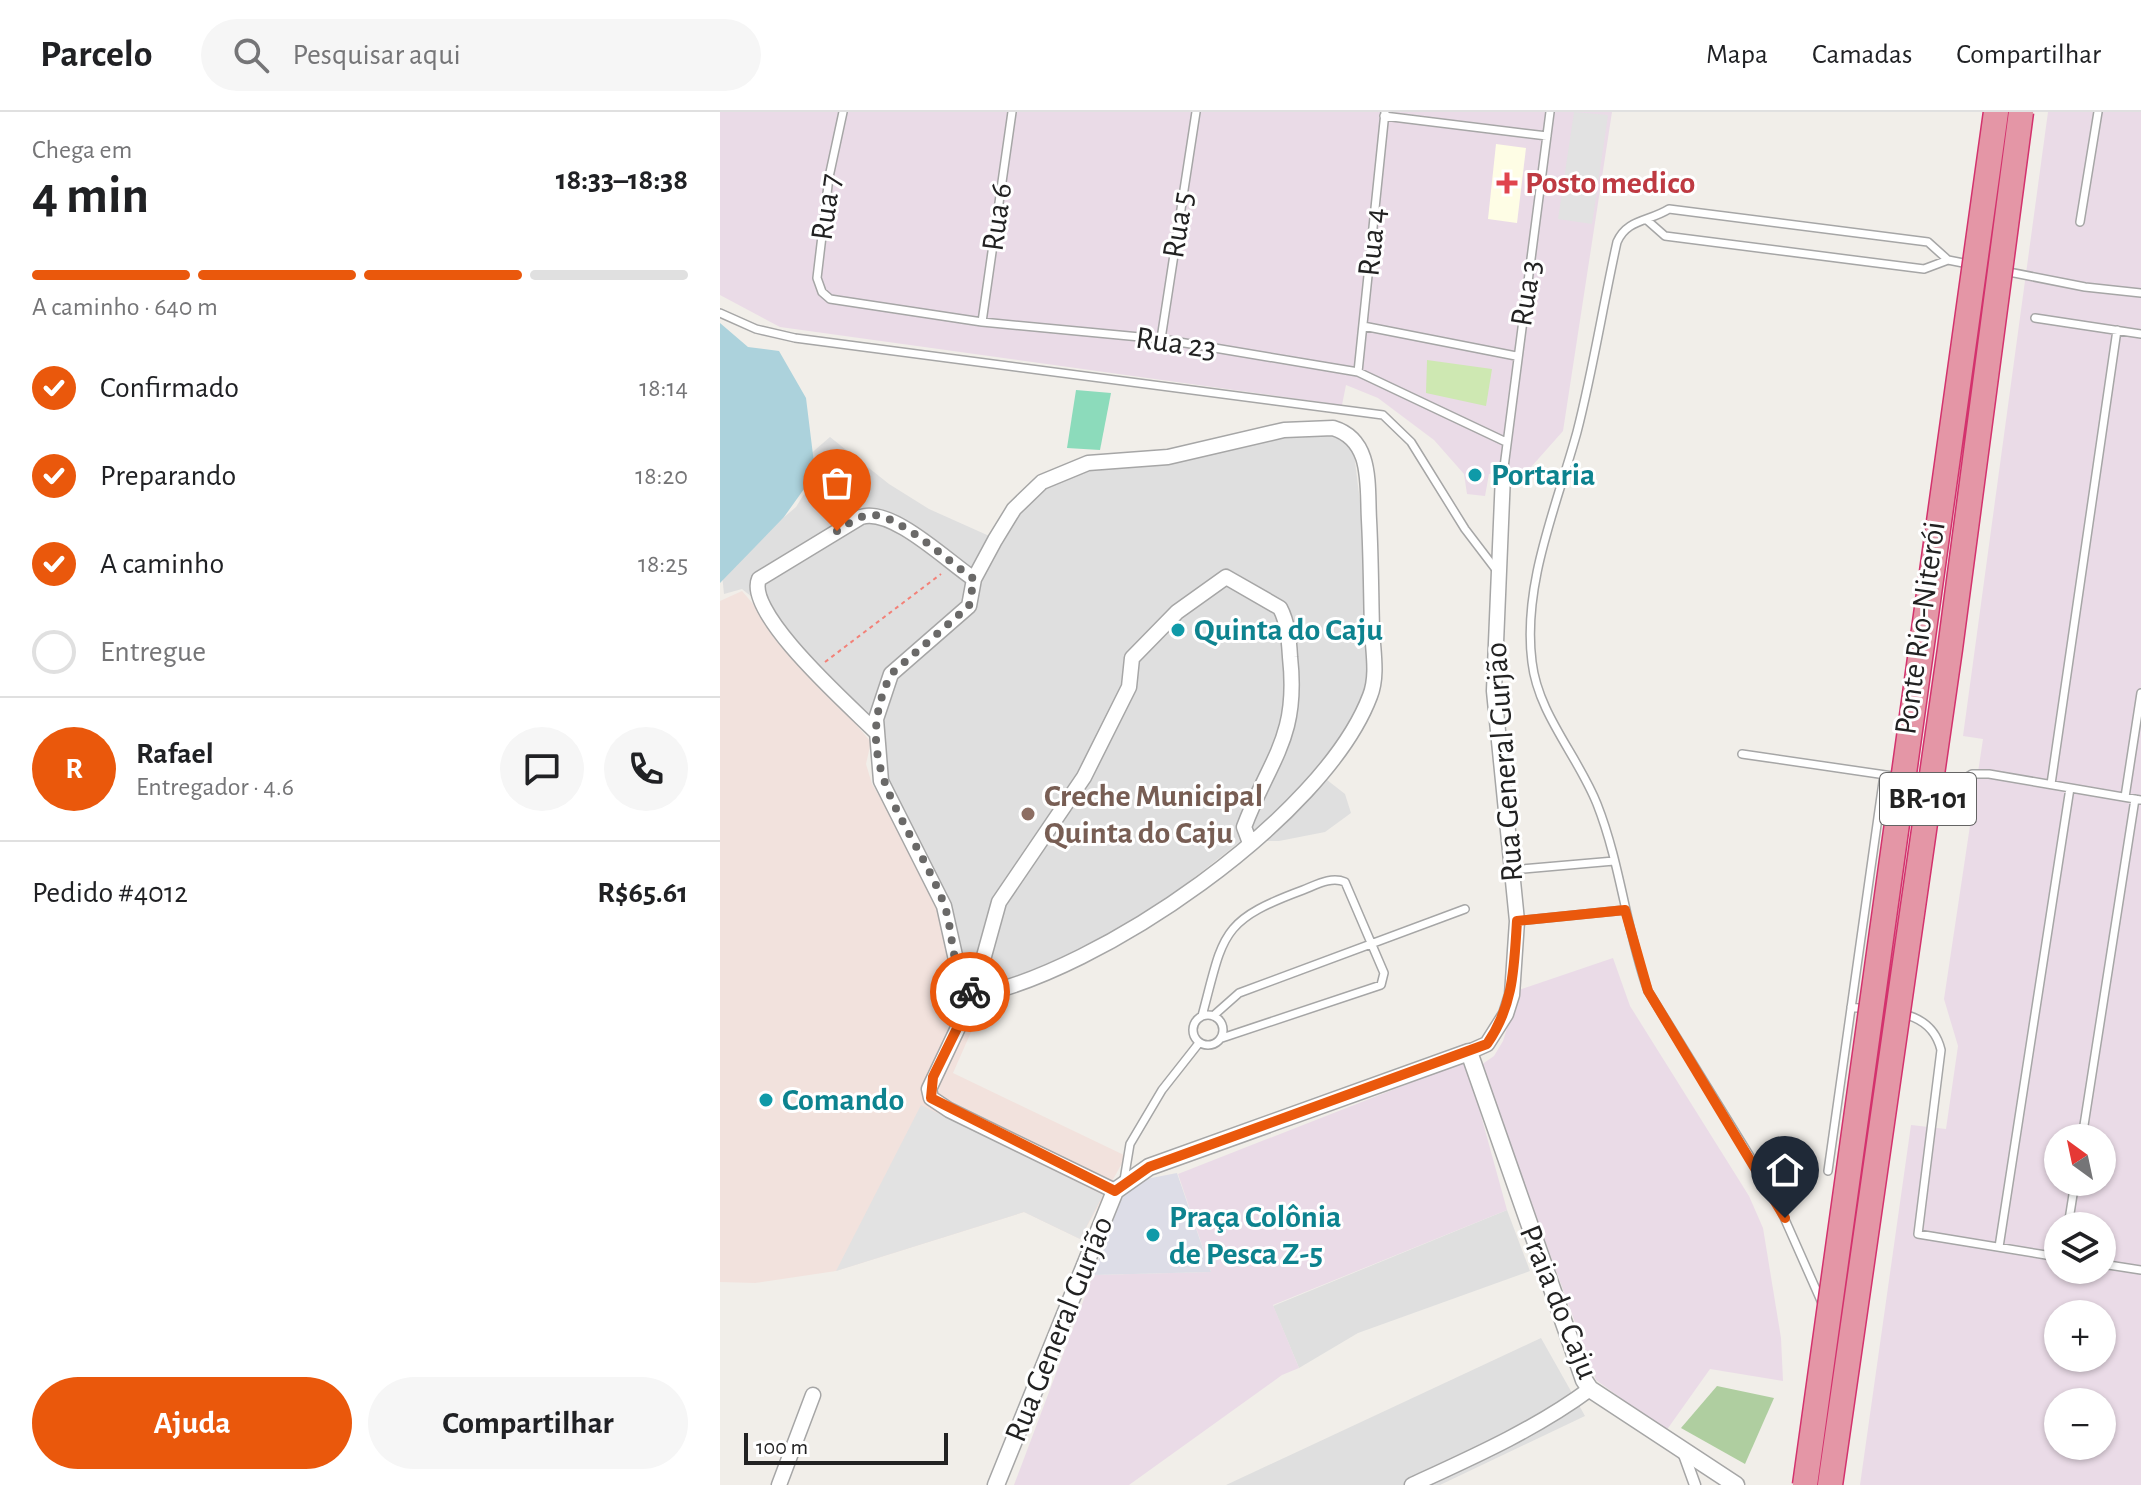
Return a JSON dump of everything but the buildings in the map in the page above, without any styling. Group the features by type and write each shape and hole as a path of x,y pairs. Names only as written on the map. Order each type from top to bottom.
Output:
{"highway":[{"name":"Ponte Rio-Niterói","path":"1805,1485 1996,112"},
{"name":"Ponte Rio-Niterói","path":"1830,1485 1950,649 2021,112"}],"street":[{"path":"1333,428 1348,432 1363,455 1367,485 1373,668 1371,694 1340,749 1312,785 1250,843 1125,934 1032,978 973,996 960,978 944,906 881,781 876,732 884,688 891,674 969,606 974,579 1014,509 1042,482 1068,469 1111,459 1196,452 1284,430 1333,428"},
{"name":"Rua General Gurjão","path":"996,1485 1119,1187 1149,1167 1487,1044 1506,1014 1512,995 1517,921 1494,691 1503,475"},
{"path":"876,732 815,670 762,609 756,586 765,573 861,517 873,515 910,532 974,579"},
{"path":"1119,1187 935,1102 930,1095 930,1085 973,996 999,902 1084,777 1129,687 1132,658 1177,612 1218,582 1230,577 1274,602 1283,614 1288,636 1292,693 1288,729 1274,767 1246,822 1250,843"},
{"name":"Praia do Caju","path":"1469,1052 1544,1274 1579,1370 1590,1389 1736,1485"},
{"path":"1412,1485 1474,1457 1565,1408 1590,1389"},
{"path":"779,1485 813,1395"},
{"path":"1680,1446 1695,1485"}],"lane":[{"name":"Rua 7","path":"830,299 822,292 817,278 829,177 843,112"},
{"name":"Rua 6","path":"982,322 1012,112"},
{"name":"Rua 5","path":"1161,339 1196,112"},
{"name":"Rua 3","path":"1503,475 1550,112"},
{"path":"2080,222 2098,112"},
{"path":"1384,114 1547,136"},
{"name":"Rua 4","path":"1358,372 1384,114"},
{"path":"1812,1485 1833,1331 1775,1197 1648,991 1596,802 1537,691 1531,660 1540,554 1577,431 1617,242 1623,228 1637,221 1648,221 1669,209 1928,242 1948,260 2085,287 2141,293"},
{"path":"1648,221 1665,236 1924,269 1948,260"},
{"name":"Rua 23","path":"830,299 982,322 1161,339 1358,372 1506,442"},
{"path":"720,313 756,329 795,338 1383,415 1411,442 1465,529 1499,573"},
{"path":"2035,318 2141,334"},
{"path":"1363,326 1516,356"},
{"path":"2051,784 2117,330"},
{"path":"2125,797 2141,693"},
{"path":"1742,754 1954,785 1972,774 1989,774 2138,799 2084,1124"},
{"path":"1828,1171 1884,775"},
{"path":"1999,1247 2070,788"},
{"path":"1511,870 1614,861"},
{"path":"1339,879 1349,888 1384,973 1385,979 1375,990 1222,1038 1209,1046 1199,1043 1193,1029 1202,1016 1222,941 1230,928 1260,906 1339,879"},
{"path":"1213,1016 1239,993 1371,941 1465,909"},
{"path":"1517,921 1625,910"},
{"path":"1851,1007 1915,1016 1929,1024 1937,1036 1941,1050 1918,1234 2044,1255"},
{"path":"1202,1016 1213,1016 1222,1022 1222,1038"},
{"path":"1119,1187 1130,1144 1162,1090 1199,1043"},
{"path":"2116,1266 2141,1270"}],"path":[{"path":"815,670 953,565"}],"shaded area":[{"path":"720,112 1612,112 1563,431 1523,476 1489,474 1485,496 1467,494 1464,474 1434,440 1378,398 1346,385 1342,405 780,327 720,295"},
{"path":"1574,112 1608,115 1592,224 1558,219"},
{"path":"2048,112 2141,112 2141,1485 1860,1485 1911,1125 1946,1129 1958,1046 1944,999 1983,739 1963,736"},
{"name":"Posto medico","path":"1496,144 1526,148 1517,223 1488,219"},
{"name":"Quinta do Caju","path":"1346,430 1354,453 1365,543 1374,678 1322,776 1345,794 1351,813 1325,832 1279,841 1241,841 1141,919 1101,941 981,994 981,975 962,978 948,904 922,844 887,785 881,734 816,668 768,610 742,589 724,594 720,555 776,524 796,507 820,468 808,456 830,437 889,484 929,509 996,539 1018,508 1075,467 1252,438"},
{"path":"742,591 871,742 866,764 872,784 925,870 970,999 983,1005 953,1073 1126,1156 1080,1239 1024,1212 836,1271 755,1283 720,1282 720,601"},
{"path":"1613,958 1630,1006 1749,1196 1763,1228 1781,1338 1783,1381 1710,1369 1666,1431 1596,1380 1481,1065 1494,1056 1503,1041 1519,990"},
{"path":"1466,1061 1507,1210 1273,1305 1299,1368 1282,1375 1129,1485 1014,1485 1093,1275 1211,1272 1178,1174"},
{"path":"921,1105 1103,1195 1080,1239 1024,1212 836,1271"},
{"name":"Praça Colônia de Pesca Z-5","path":"1177,1173 1211,1272 1093,1275 1121,1198 1146,1179"},
{"path":"1507,1210 1530,1271 1358,1333 1299,1368 1273,1306"},
{"path":"1541,1338 1585,1416 1440,1485 1226,1485"}],"green space":[{"path":"1427,360 1492,369 1486,406 1426,393"},
{"path":"1076,390 1111,393 1100,450 1067,448"},
{"path":"1717,1386 1774,1398 1745,1464 1681,1428"}],"water":[{"path":"720,323 748,347 779,351 806,398 814,463 819,468 784,517 720,583"}],"way so far":[{"path":"837,531 866,515 879,515 910,532 974,579 973,599 958,619 906,657 891,674 876,719 881,781 917,846 944,906 960,978 970,992"}],"place":[{"name":"Posto medico","path":"1507,183"},
{"name":"Portaria","path":"1475,475"},
{"name":"Quinta do Caju","path":"1178,630"},
{"name":"Creche Municipal Quinta do Caju","path":"1028,814"},
{"name":"Comando","path":"766,1100"},
{"name":"Praça Colônia de Pesca Z-5","path":"1153,1235"}],"route":[{"path":"970,992 973,996 933,1077 929,1089 931,1098 949,1110 1115,1191 1149,1167 1487,1044 1506,1014 1512,995 1517,921 1625,910 1648,991 1785,1218"}]}
